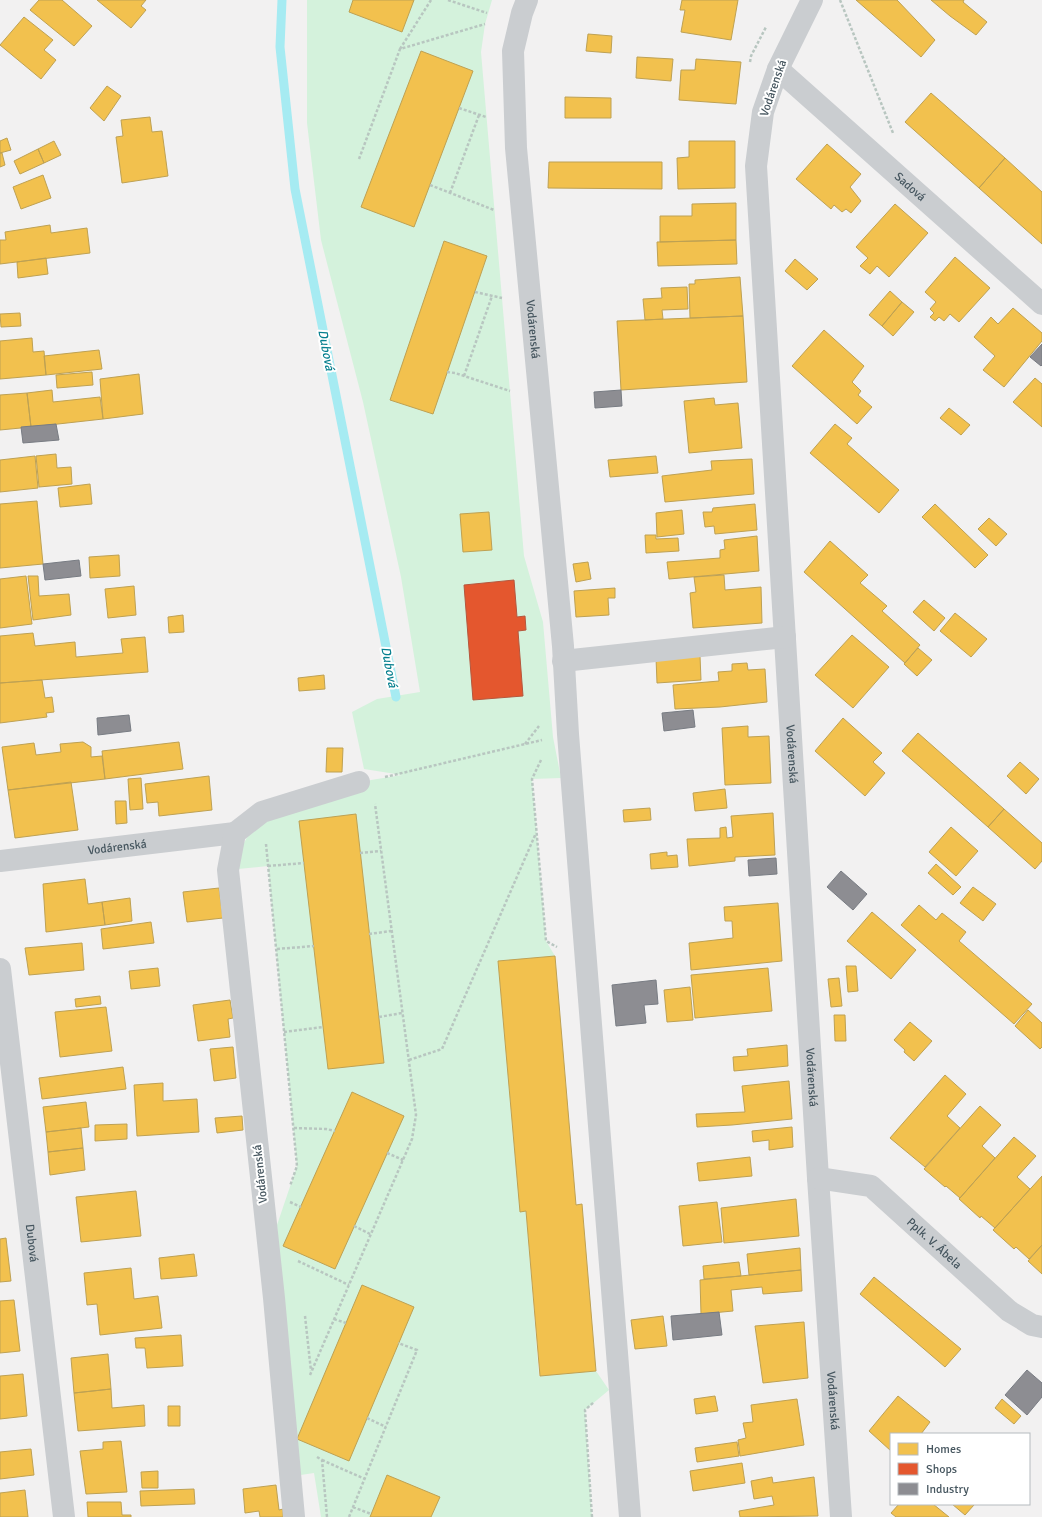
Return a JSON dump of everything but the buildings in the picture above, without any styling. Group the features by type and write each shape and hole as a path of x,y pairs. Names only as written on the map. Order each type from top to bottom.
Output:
{"street":[{"name":"Vodárenská","path":"527,0 522,13 513,51 516,148 563,661 630,1517"},
{"name":"Vodárenská","path":"812,0 778,69 763,112 756,166 818,1178 841,1517"},
{"name":"Sadová","path":"778,69 1042,304"},
{"path":"563,661 785,637"},
{"path":"234,833 262,812 365,781"},
{"name":"Vodárenská","path":"0,860 234,833 228,870 294,1517"},
{"name":"Dubová","path":"0,969 64,1517"},
{"name":"Pplk. V. Ábela","path":"818,1178 871,1186 1009,1311 1032,1325 1042,1327"}],"path":[{"path":"359,159 400,49 431,0"},
{"path":"448,0 487,13"},
{"path":"840,0 895,139"},
{"path":"400,49 485,24"},
{"path":"750,63 751,56 767,24"},
{"path":"459,108 486,117"},
{"path":"450,193 479,115"},
{"path":"430,185 494,210"},
{"path":"475,292 502,298"},
{"path":"464,376 492,296"},
{"path":"447,372 510,391"},
{"path":"524,744 542,722"},
{"path":"308,1377 412,1139 416,1115 381,850 365,781 568,734"},
{"path":"262,812 297,1166 288,1193"},
{"path":"409,1060 442,1049 536,832"},
{"path":"360,853 381,850"},
{"path":"268,866 304,863"},
{"path":"369,934 392,931"},
{"path":"276,949 314,946"},
{"path":"379,1017 402,1013"},
{"path":"284,1032 323,1027"},
{"path":"294,1128 326,1129 335,1131"},
{"path":"387,1153 403,1160"},
{"path":"354,1226 370,1234"},
{"path":"293,1259 348,1285"},
{"path":"334,1319 346,1323"},
{"path":"349,1517 417,1350 398,1343"},
{"path":"367,1418 386,1427"},
{"path":"322,1460 365,1479"},
{"path":"353,1507 371,1514"}],"green space":[{"path":"307,0 492,0 485,24 481,52 524,556 543,622 553,737 561,778 532,779 546,941 555,956 498,961 520,1211 526,1211 539,1376 596,1371 609,1390 585,1410 592,1517 321,1517 314,1473 294,1476 277,1225 297,1166 268,866 228,870 262,812 371,780 402,775 364,769 352,712 377,699 420,692 401,577 363,402 321,240 307,123"}],"waterway":[{"name":"Dubová","path":"282,0 280,47 295,189 396,697"}]}
